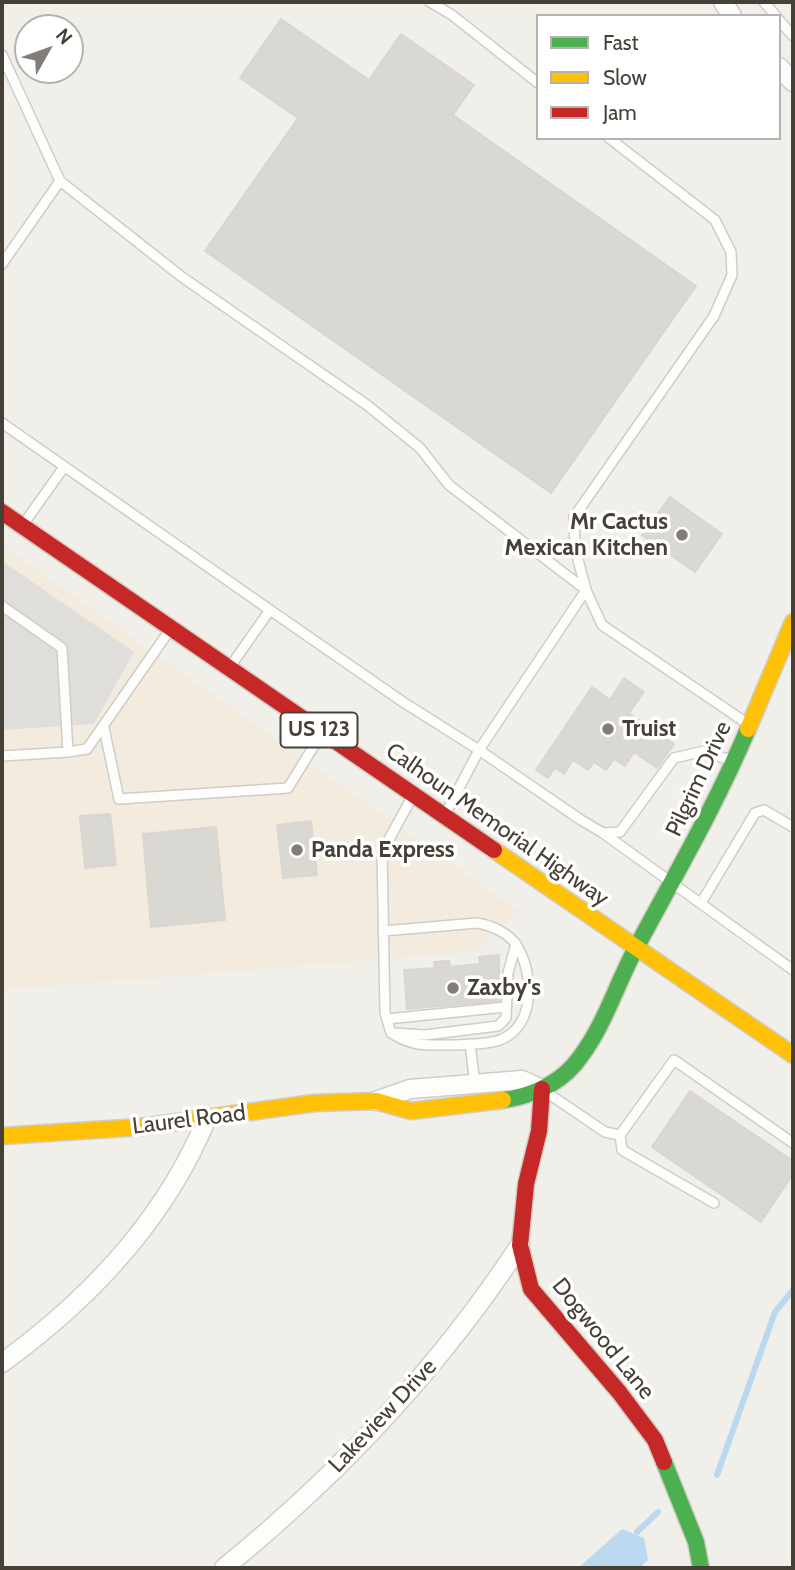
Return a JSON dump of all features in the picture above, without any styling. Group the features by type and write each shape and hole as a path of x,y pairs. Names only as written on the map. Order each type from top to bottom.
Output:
{"main road":[{"name":"Calhoun Memorial Highway","path":"2,512 444,815 635,950 793,1055"},
{"name":"Pilgrim Drive","path":"635,950 673,883 733,761 793,622"},
{"path":"542,1089 572,1068 594,1038 635,950"},
{"name":"Laurel Road","path":"2,1136 141,1127 314,1102 376,1101 411,1111 519,1097 542,1089"},
{"name":"Dogwood Lane","path":"542,1089 539,1131 526,1184 520,1245 531,1289 619,1392 655,1440 696,1542 701,1568"}],"street":[{"path":"781,69 793,82"},
{"name":"Laurel Road","path":"376,1101 410,1089 522,1080 542,1089"},
{"path":"2,1363 82,1295 124,1254 190,1161 207,1118"},
{"name":"Lakeview Drive","path":"225,1568 339,1465 422,1377 462,1330 520,1245"}],"lane":[{"path":"430,2 452,15 536,81"},
{"path":"781,22 793,36"},
{"path":"3,60 60,181 183,277 367,405 420,448 449,485 586,590"},
{"path":"612,140 715,220 732,252 732,275 714,316 574,517 575,548 586,590 601,625 749,725"},
{"path":"2,264 60,181"},
{"path":"2,423 403,702 479,750 547,799 603,833 793,970"},
{"path":"22,526 64,467"},
{"path":"444,815 479,750 586,590"},
{"path":"2,606 62,648 68,752"},
{"path":"229,668 270,610"},
{"path":"2,756 87,749 171,629"},
{"path":"104,728 119,799 288,788 322,732"},
{"path":"603,833 620,832 674,758 704,751 733,761"},
{"path":"383,931 477,923 491,925 516,944 530,995 522,1024 501,1040 470,1044 411,1045 391,1033 387,1019 382,944 382,852 413,794"},
{"path":"701,903 755,813 764,810 793,827"},
{"path":"391,1033 425,1035 498,1026 506,1018 508,973 516,944"},
{"path":"387,1019 506,1007"},
{"path":"470,1044 475,1085"},
{"path":"714,1203 622,1150 620,1135 674,1060 793,1143"},
{"path":"542,1089 605,1132 620,1135"}],"shaded area":[{"path":"2,545 518,911 475,952 2,990"},
{"path":"2,561 134,652 94,724 2,730"}],"water":[{"path":"622,1529 644,1538 648,1560 639,1568 578,1568"}],"building":[{"path":"281,19 369,80 401,34 474,85 453,115 696,286 551,493 205,251 298,118 240,78"},
{"name":"Mr Cactus Mexican Kitchen","path":"670,497 722,534 695,572 642,535"},
{"name":"Truist","path":"624,678 644,692 629,713 674,744 657,768 634,752 625,766 614,759 606,770 594,762 588,770 573,760 564,774 555,768 548,778 536,770 592,687 610,700"},
{"path":"110,814 116,865 85,868 80,816"},
{"name":"Panda Express","path":"311,821 317,875 283,878 277,825"},
{"path":"216,827 225,920 151,927 143,834"},
{"name":"Zaxby's","path":"499,955 499,1001 407,1009 404,970 435,968 434,962 449,961 450,967 480,964 479,957"},
{"path":"690,1091 793,1161 793,1174 761,1222 652,1147"}],"waterway":[{"path":"717,1475 775,1312 793,1290"},
{"path":"637,1532 658,1512"}],"traffic: fast":[{"path":"503,1100 532,1093 551,1084 567,1072 584,1052 709,812 748,729"},
{"path":"664,1462 696,1542 701,1568"}],"traffic: slow":[{"path":"748,729 793,622"},
{"path":"494,850 793,1055"},
{"path":"2,1136 141,1127 314,1103 376,1101 411,1111 503,1100"}],"traffic: jam":[{"path":"2,512 494,850"},
{"path":"542,1089 539,1131 526,1184 520,1245 531,1289 619,1392 655,1440 664,1462"}],"place":[{"name":"Mr Cactus Mexican Kitchen","path":"682,535"},
{"name":"Truist","path":"608,729"},
{"name":"Panda Express","path":"297,850"},
{"name":"Zaxby's","path":"453,988"}]}
